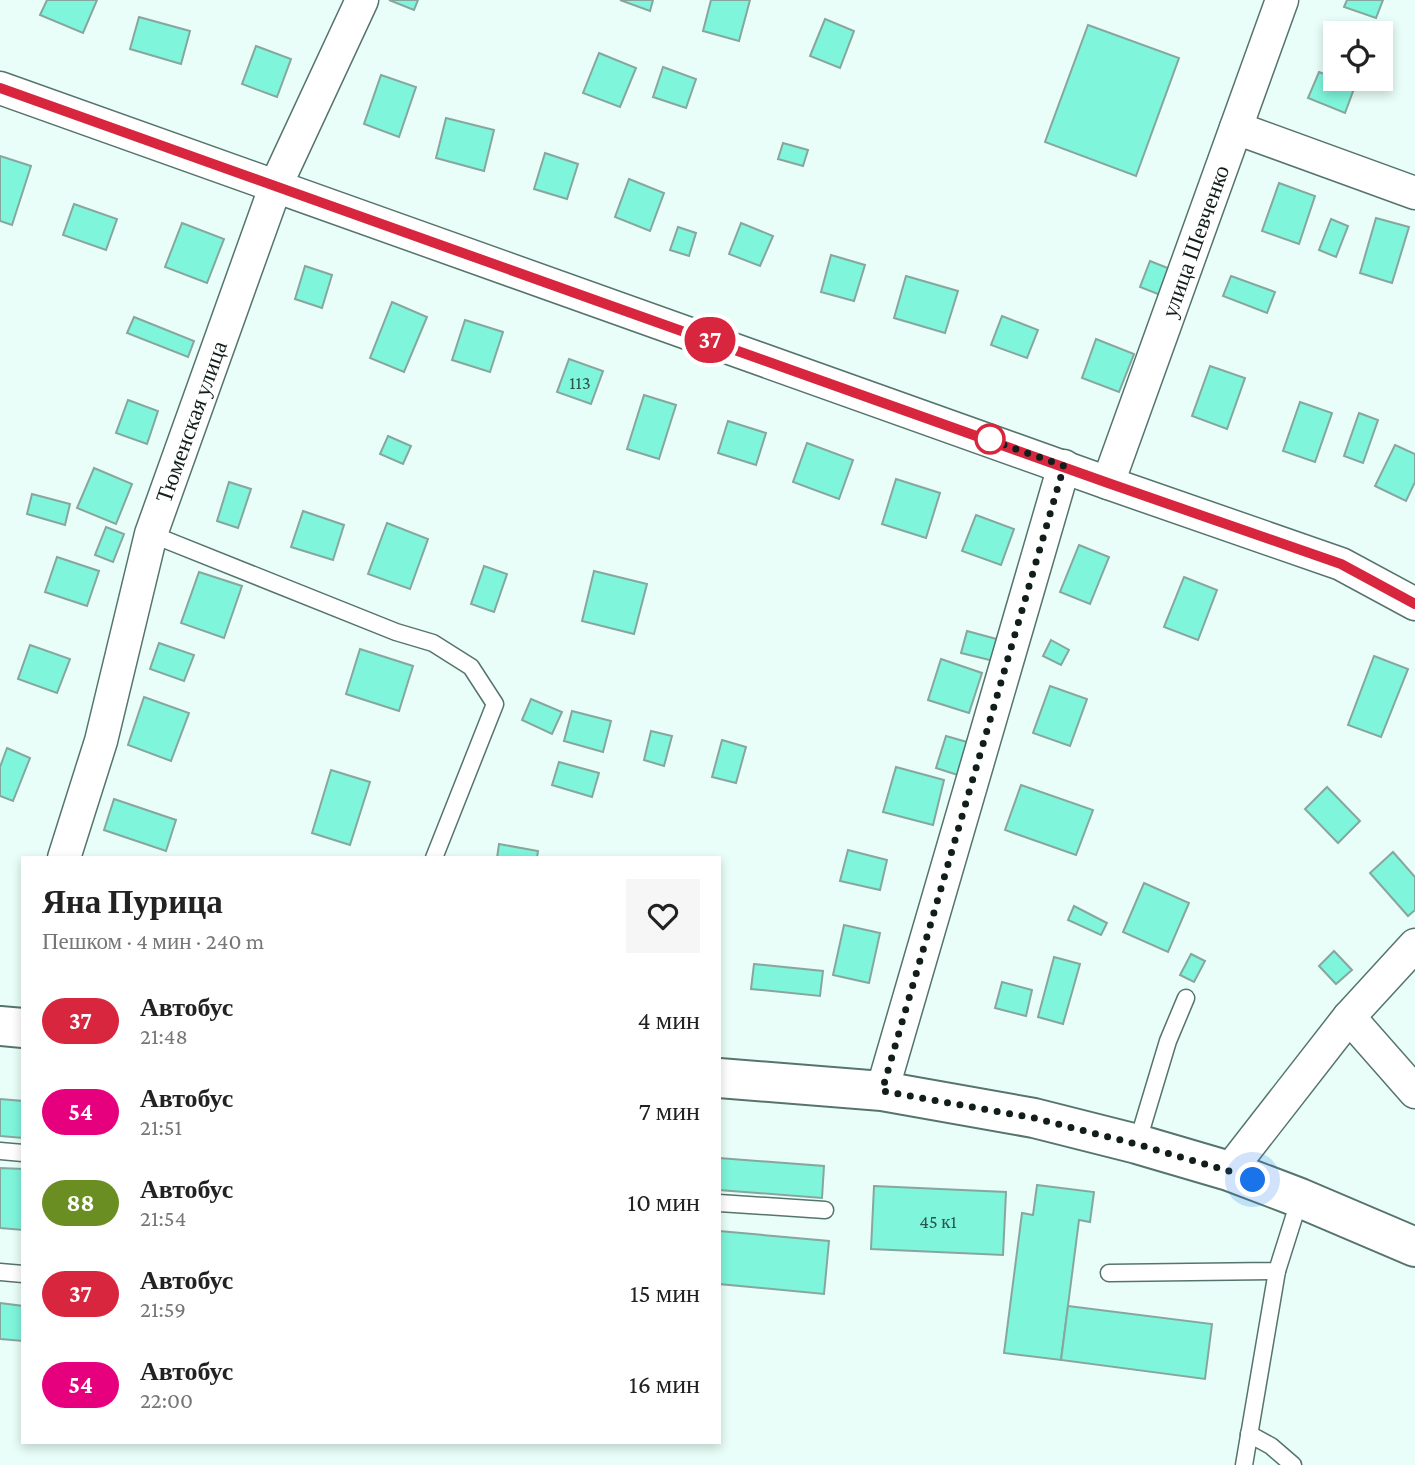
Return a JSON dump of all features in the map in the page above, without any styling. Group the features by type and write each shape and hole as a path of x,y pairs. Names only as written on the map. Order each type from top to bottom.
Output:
{"main road":[{"path":"0,1026 21,1028"},
{"path":"721,1078 882,1091 1034,1118 1229,1171 1415,1247"}],"street":[{"name":"Тюменская улица","path":"65,856 101,741 151,534 276,185 362,0"},
{"name":"улица Шевченко","path":"1108,483 1282,0"},
{"path":"0,88 1341,564 1415,604"},
{"path":"1236,128 1415,193"},
{"path":"882,1091 1064,466"},
{"path":"1229,1171 1349,1017 1415,945"},
{"path":"1349,1017 1415,1092"}],"lane":[{"path":"151,534 396,632 433,643 471,667 495,704 435,856"},
{"path":"1136,1144 1168,1041 1186,998"},
{"path":"0,1151 21,1153"},
{"path":"1244,1465 1277,1271 1300,1198"},
{"path":"721,1203 825,1210"},
{"path":"1109,1273 1277,1271"},
{"path":"0,1272 21,1274"},
{"path":"1249,1434 1271,1446 1293,1465"}],"building":[{"path":"47,0 97,0 83,33 40,15"},
{"path":"389,0 418,0 414,10"},
{"path":"620,0 653,0 650,11"},
{"path":"711,0 750,0 739,41 703,31"},
{"path":"1347,0 1383,0 1376,18 1344,7"},
{"path":"139,17 190,31 181,64 130,49"},
{"path":"825,19 854,31 840,68 810,56"},
{"path":"1088,25 1179,58 1136,176 1045,142"},
{"path":"256,46 291,59 277,97 242,84"},
{"path":"599,53 636,68 620,107 583,93"},
{"path":"663,67 696,79 686,108 653,97"},
{"path":"1319,72 1323,74 1323,91 1353,91 1345,113 1308,98"},
{"path":"381,75 416,87 399,137 364,124"},
{"path":"446,118 494,130 484,171 436,158"},
{"path":"783,143 808,150 803,166 778,159"},
{"path":"545,153 578,164 567,199 534,189"},
{"path":"0,156 31,166 12,225 0,221"},
{"path":"629,179 664,193 650,231 615,217"},
{"path":"1279,183 1315,196 1299,244 1262,231"},
{"path":"74,204 117,219 106,250 63,235"},
{"path":"1376,218 1409,227 1392,283 1360,273"},
{"path":"1331,219 1348,226 1336,257 1319,250"},
{"path":"182,223 224,239 207,283 165,267"},
{"path":"741,223 773,236 760,266 729,254"},
{"path":"678,227 696,233 689,256 670,250"},
{"path":"831,255 865,265 854,301 821,292"},
{"path":"1150,261 1183,274 1173,300 1140,287"},
{"path":"305,266 332,275 322,308 295,299"},
{"path":"906,276 958,291 945,333 894,318"},
{"path":"1231,276 1275,292 1267,313 1223,296"},
{"path":"392,302 427,317 404,372 370,358"},
{"path":"1002,316 1038,330 1027,358 991,345"},
{"path":"134,317 194,341 188,357 127,333"},
{"path":"465,320 503,332 490,372 452,360"},
{"path":"1096,339 1134,354 1119,392 1082,378"},
{"path":"569,359 603,371 591,404 557,392"},
{"path":"1210,366 1245,378 1227,429 1192,416"},
{"path":"644,395 676,405 659,459 627,449"},
{"path":"128,400 158,411 147,444 116,433"},
{"path":"1300,402 1332,413 1315,462 1283,451"},
{"path":"1359,413 1378,420 1363,463 1344,456"},
{"path":"728,421 766,433 756,465 718,453"},
{"path":"388,436 411,446 403,464 380,454"},
{"path":"807,443 853,460 839,499 793,482"},
{"path":"1395,445 1415,454 1415,482 1406,501 1375,486"},
{"path":"94,468 132,484 116,524 77,508"},
{"path":"896,479 940,493 926,538 882,524"},
{"path":"229,482 251,489 238,528 217,521"},
{"path":"32,494 70,504 65,525 27,514"},
{"path":"303,511 344,525 333,560 291,547"},
{"path":"976,515 1014,529 1001,565 962,551"},
{"path":"387,523 428,539 410,589 368,574"},
{"path":"106,527 124,534 113,562 95,555"},
{"path":"1079,545 1109,557 1090,604 1060,592"},
{"path":"57,557 99,571 87,606 45,592"},
{"path":"484,566 507,574 494,612 471,604"},
{"path":"594,571 647,584 634,634 582,621"},
{"path":"199,572 242,586 224,638 181,623"},
{"path":"1184,577 1217,590 1198,640 1164,627"},
{"path":"967,631 1004,641 998,662 961,653"},
{"path":"1051,640 1069,650 1061,665 1043,656"},
{"path":"159,643 194,655 184,681 150,669"},
{"path":"30,645 70,659 57,693 18,679"},
{"path":"360,649 413,666 399,711 346,694"},
{"path":"1374,656 1408,669 1381,737 1348,725"},
{"path":"941,659 982,673 969,713 928,700"},
{"path":"1050,686 1087,699 1070,746 1033,733"},
{"path":"144,697 189,713 171,761 128,745"},
{"path":"531,699 562,712 552,734 522,720"},
{"path":"572,711 611,721 603,752 564,741"},
{"path":"651,731 672,736 664,766 644,760"},
{"path":"946,736 974,744 964,777 936,768"},
{"path":"722,740 746,747 736,783 712,777"},
{"path":"7,748 30,758 13,801 0,796 0,767"},
{"path":"559,762 599,773 592,797 552,785"},
{"path":"896,767 944,780 933,825 883,812"},
{"path":"331,770 370,782 350,845 312,833"},
{"path":"1021,785 1093,810 1076,855 1005,830"},
{"path":"1327,787 1360,821 1338,843 1305,809"},
{"path":"114,799 176,820 166,851 104,830"},
{"path":"499,844 538,851 537,856 497,856"},
{"path":"848,850 887,860 880,890 840,881"},
{"path":"1393,852 1415,877 1415,910 1408,916 1370,873"},
{"path":"1144,883 1189,903 1168,952 1123,932"},
{"path":"1074,906 1107,923 1101,935 1068,920"},
{"path":"844,925 880,933 869,983 833,975"},
{"path":"1334,951 1352,970 1336,984 1319,966"},
{"path":"1191,954 1205,961 1194,982 1180,975"},
{"path":"1054,957 1080,964 1063,1024 1038,1017"},
{"path":"754,964 823,971 820,996 751,989"},
{"path":"1002,982 1032,990 1026,1016 995,1008"},
{"path":"0,1099 21,1101 21,1138 0,1136"},
{"path":"721,1158 824,1166 822,1198 721,1190"},
{"path":"0,1168 21,1169 21,1230 0,1228"},
{"path":"1037,1185 1094,1192 1090,1222 1079,1220 1061,1360 1004,1353 1022,1213 1033,1215"},
{"path":"874,1186 1006,1192 1003,1255 871,1249"},
{"path":"721,1231 829,1241 824,1294 721,1284"},
{"path":"0,1303 21,1306 21,1341 0,1339"},
{"path":"1068,1306 1212,1324 1205,1379 1061,1360"}],"bus line":[{"name":"37","path":"0,88 1341,564 1415,604"}],"route":[{"path":"990,439 985,438 1064,466 882,1091 1034,1118 1136,1144 1253,1180"}]}
